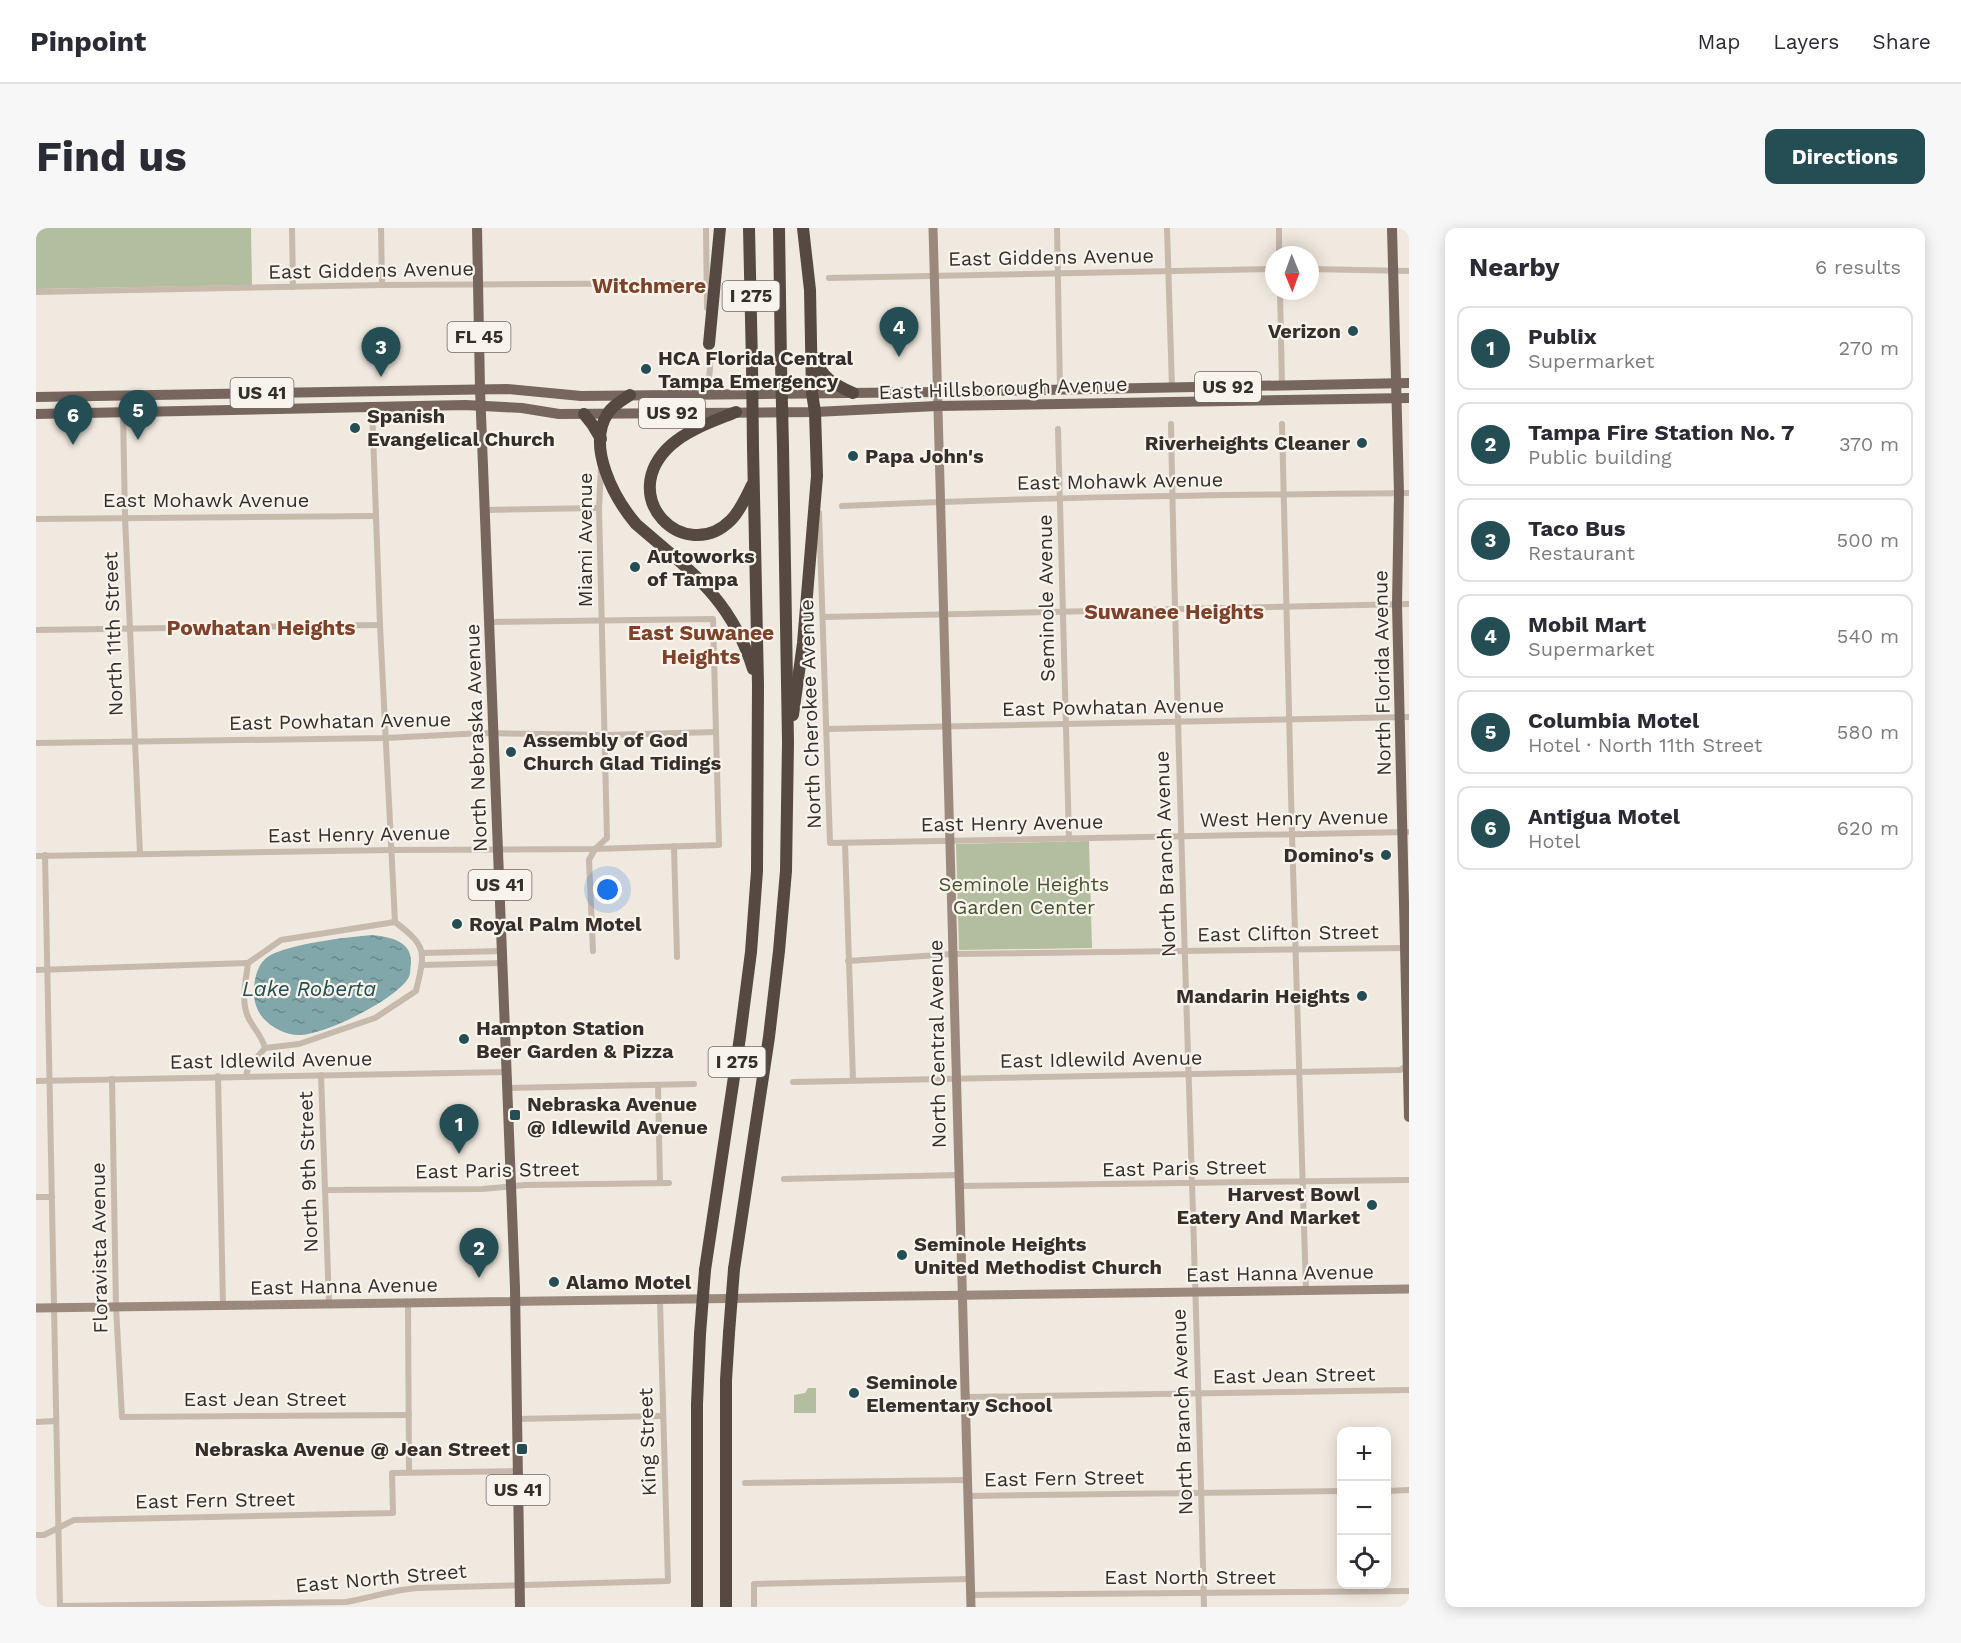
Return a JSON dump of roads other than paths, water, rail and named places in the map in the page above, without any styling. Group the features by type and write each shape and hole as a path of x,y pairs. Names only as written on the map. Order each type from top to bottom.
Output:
{"highway":[{"path":"709,344 720,228"},
{"name":"I 275","path":"697,1607 697,1416 705,1270 751,952 758,830 758,685 749,228"},
{"name":"I 275","path":"726,1607 726,1380 734,1269 769,1037 786,871 788,742 779,228"},
{"path":"788,742 803,643 817,476 815,412 812,393 810,290 803,228"},
{"path":"812,352 825,377 837,386 853,393"},
{"path":"630,395 607,414 601,439 601,459 614,491 626,513 636,524 703,583 723,606 746,648 758,685"},
{"path":"736,412 687,433 670,446 654,468 650,497 659,516 673,528 689,534 705,534 720,528 733,518 754,481"},
{"path":"584,414 601,439"}],"main road":[{"name":"North Nebraska Avenue","path":"477,228 480,389 515,1301 520,1607"},
{"name":"North Florida Avenue","path":"1392,228 1396,384 1404,493 1397,604 1404,717 1405,948 1409,1117"},
{"name":"US 92","path":"1396,384 1409,383"},
{"name":"East Hillsborough Avenue","path":"36,397 480,389 507,389 573,396 937,393 1396,384"},
{"path":"214,410 226,404 269,401 275,393"},
{"path":"123,412 128,403 139,396"},
{"name":"US 92","path":"1397,398 1409,398"},
{"name":"East Hillsborough Avenue","path":"36,414 481,405 559,414 815,412 937,406 1397,398"}],"street":[{"path":"292,228 293,287"},
{"path":"381,228 382,285"},
{"path":"698,394 709,381 706,228"},
{"name":"North Central Avenue","path":"933,228 971,1607"},
{"path":"1057,228 1060,389"},
{"path":"1167,228 1172,388"},
{"path":"1279,228 1279,246"},
{"name":"East Giddens Avenue","path":"829,278 1265,269"},
{"path":"1319,269 1409,271"},
{"name":"East Giddens Avenue","path":"36,292 382,285 706,283"},
{"path":"1280,300 1282,386"},
{"path":"372,407 375,516 395,922"},
{"name":"North 11th Street","path":"123,412 125,517 140,854"},
{"name":"North Branch Avenue","path":"1171,424 1180,837 1204,1607"},
{"path":"1282,424 1306,1291"},
{"name":"Seminole Avenue","path":"1059,429 1069,839"},
{"name":"Miami Avenue","path":"593,951 589,860 595,849 607,838 599,508 601,459"},
{"name":"North Cherokee Avenue","path":"817,476 824,617 830,843 845,843 854,1080"},
{"name":"East Mohawk Avenue","path":"842,506 1172,496 1404,493"},
{"path":"485,510 599,508"},
{"name":"East Mohawk Avenue","path":"36,519 375,516"},
{"path":"824,617 1409,604"},
{"path":"489,622 713,618 716,732"},
{"path":"36,630 380,625"},
{"name":"East Powhatan Avenue","path":"827,729 1404,717"},
{"name":"East Powhatan Avenue","path":"36,743 716,732"},
{"name":"East Henry Avenue","path":"36,856 595,849 719,845 716,732"},
{"name":"West Henry Avenue","path":"1180,837 1406,832"},
{"name":"East Henry Avenue","path":"845,843 1180,837"},
{"path":"674,846 677,957"},
{"path":"45,855 60,1607"},
{"path":"36,970 248,963 281,940 395,922 415,938 422,953 422,965 416,991 375,1018 299,1044 265,1048 248,1068 246,1076"},
{"name":"East Clifton Street","path":"848,961 953,954 1405,948"},
{"path":"422,953 502,951"},
{"path":"248,963 244,999 248,1018 263,1040 265,1048"},
{"path":"422,965 503,963"},
{"name":"East Idlewild Avenue","path":"793,1082 1299,1073 1400,1070 1408,1065"},
{"name":"East Idlewild Avenue","path":"36,1081 507,1072"},
{"name":"North 9th Street","path":"321,1075 329,1304"},
{"path":"218,1076 223,1305"},
{"name":"Floravista Avenue","path":"112,1078 116,1307 122,1417"},
{"path":"507,1088 694,1084"},
{"path":"658,1085 660,1183"},
{"path":"784,1179 959,1175"},
{"name":"East Paris Street","path":"959,1186 1192,1185 1409,1180"},
{"name":"East Paris Street","path":"325,1190 669,1183"},
{"path":"36,1197 52,1197"},
{"name":"East Hanna Avenue","path":"36,1308 1409,1289"},
{"name":"King Street","path":"660,1301 668,1581"},
{"path":"408,1303 410,1472 518,1471"},
{"name":"East Jean Street","path":"964,1397 1409,1390"},
{"name":"East Jean Street","path":"122,1417 409,1415"},
{"path":"518,1419 662,1416"},
{"path":"36,1422 56,1421"},
{"name":"East Fern Street","path":"59,1527 74,1520 393,1513 392,1473 410,1472"},
{"name":"East Fern Street","path":"745,1483 966,1480"},
{"name":"East Fern Street","path":"968,1496 1337,1491"},
{"path":"1391,1491 1409,1491"},
{"path":"36,1535 44,1535 59,1527"},
{"path":"754,1607 754,1584 970,1579"},
{"name":"East North Street","path":"60,1607 283,1605 346,1602 368,1599 390,1591 417,1588 668,1581"},
{"name":"East North Street","path":"971,1595 1409,1591"}],"water":[{"name":"Lake Roberta","path":"372,935 398,941 408,949 411,963 410,974 399,988 373,1007 341,1023 310,1033 294,1035 284,1032 263,1018 257,1008 254,983 256,974 265,959 290,948 334,939"}],"place":[{"name":"Verizon","path":"1353,331"},
{"name":"Mobil Mart","path":"899,357"},
{"name":"HCA Florida Central Tampa Emergency","path":"646,369"},
{"name":"Taco Bus","path":"381,377"},
{"name":"Spanish Evangelical Church","path":"355,428"},
{"name":"Columbia Motel","path":"138,440"},
{"name":"Riverheights Cleaner","path":"1362,443"},
{"name":"Antigua Motel","path":"73,445"},
{"name":"Papa John's","path":"853,456"},
{"name":"Autoworks of Tampa","path":"635,567"},
{"name":"Assembly of God Church Glad Tidings","path":"511,752"},
{"name":"Domino's","path":"1386,855"},
{"name":"Royal Palm Motel","path":"457,924"},
{"name":"Mandarin Heights","path":"1362,996"},
{"name":"Hampton Station Beer Garden & Pizza","path":"464,1039"},
{"name":"Nebraska Avenue @ Idlewild Avenue","path":"515,1115"},
{"name":"Publix","path":"459,1154"},
{"name":"Harvest Bowl Eatery And Market","path":"1372,1205"},
{"name":"Seminole Heights United Methodist Church","path":"902,1255"},
{"name":"Tampa Fire Station No. 7","path":"479,1278"},
{"name":"Alamo Motel","path":"554,1282"},
{"name":"Seminole Elementary School","path":"854,1393"},
{"name":"Nebraska Avenue @ Jean Street","path":"522,1449"}],"district":[{"name":"Witchmere","path":"649,286"},
{"name":"Suwanee Heights","path":"1174,612"},
{"name":"Powhatan Heights","path":"261,628"},
{"name":"East Suwanee Heights","path":"701,645"}],"park label":[{"name":"Seminole Heights Garden Center","path":"1024,896"}]}
